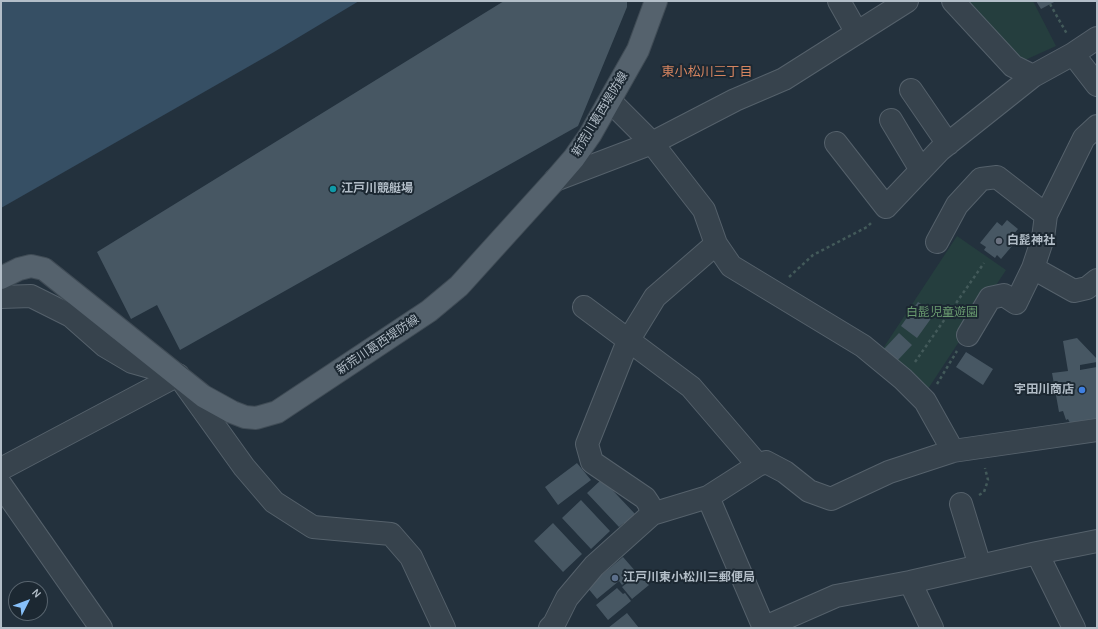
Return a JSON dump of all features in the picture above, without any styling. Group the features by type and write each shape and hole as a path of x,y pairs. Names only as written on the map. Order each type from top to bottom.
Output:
{"main road":[{"name":"新荒川葛西堤防線","path":"1,278 19,269 31,266 44,269 204,396 232,412 245,417 256,418 277,412 429,311 459,286 555,180 574,158 590,135 638,50 656,1"}],"street":[{"path":"839,1 857,33"},
{"path":"555,180 652,143 735,100 784,79 907,1"},
{"path":"954,1 1013,66 1033,76"},
{"path":"836,143 886,207 948,144 1033,76 1075,53 1097,38"},
{"path":"1075,53 1097,85"},
{"path":"911,90 948,144"},
{"path":"610,101 652,143 704,210 716,244 731,266 863,346 903,379 926,401 953,451"},
{"path":"891,120 921,170"},
{"path":"968,335 990,298 1004,295 1016,303 1033,268 1043,238 1046,215 1084,138 1097,126"},
{"path":"937,242 957,205 981,179 997,177 1046,215"},
{"path":"652,514 649,504 645,498 592,462 587,444 628,341 654,297 716,244"},
{"path":"1033,268 1074,292 1087,288 1097,280"},
{"path":"1,297 31,296 71,316 105,346 132,362 178,375 244,467 274,502 313,527 391,534 411,557 444,628"},
{"path":"584,307 691,387 758,465"},
{"path":"1,469 178,375"},
{"path":"550,628 554,624 567,598 594,566 652,514 708,497 758,465 766,462 785,472 809,491 831,500 889,472 953,451 1097,430"},
{"path":"1,485 9,512 101,628"},
{"path":"708,497 764,628 836,596 910,582 1097,541"},
{"path":"960,504 980,566"},
{"path":"1037,553 1074,628"},
{"path":"910,582 932,628"}],"path":[{"path":"1050,4 1075,53"},
{"path":"773,291 813,255 866,227 886,207"},
{"path":"903,379 984,264"},
{"path":"926,401 968,335"},
{"path":"960,504 984,492 988,480 981,447"}],"green space":[{"path":"968,1 1033,1 1056,46 1025,60 1013,52"},
{"name":"白髭児童遊園","path":"957,236 1006,270 926,392 878,356"}],"water":[{"path":"1,1 359,1 274,52 1,208"}],"building":[{"name":"江戸川競艇場","path":"504,1 627,1 627,7 578,126 180,350 157,305 131,319 97,252"},
{"path":"1036,1 1056,1 1041,9"},
{"path":"1007,220 1018,229 1013,235 1018,239 1001,259 997,255 995,258 984,250 986,247 980,243 997,222 1002,226"},
{"path":"918,302 935,313 917,338 901,326"},
{"path":"899,333 912,345 897,361 884,349"},
{"path":"1077,338 1097,359 1097,362 1080,365 1080,370 1097,367 1097,419 1070,423 1068,419 1066,420 1063,411 1059,412 1052,373 1068,371 1063,341"},
{"path":"966,352 993,369 983,385 956,367"},
{"path":"577,463 591,480 558,505 545,487"},
{"path":"602,479 636,515 619,527 587,493"},
{"path":"581,500 610,531 591,549 562,518"},
{"path":"553,523 582,554 563,572 534,541"},
{"path":"623,557 637,573 622,585 619,581 597,599 587,587"},
{"path":"639,573 649,585 632,599 622,587"},
{"path":"617,588 623,594 625,593 631,601 608,620 596,605"},
{"path":"627,613 639,628 608,628"}],"place":[{"name":"江戸川競艇場","path":"333,189"},
{"name":"白髭神社","path":"999,241"},
{"name":"宇田川商店","path":"1082,390"},
{"name":"江戸川東小松川三郵便局","path":"615,578"}],"district":[{"name":"東小松川三丁目","path":"707,72"}]}
